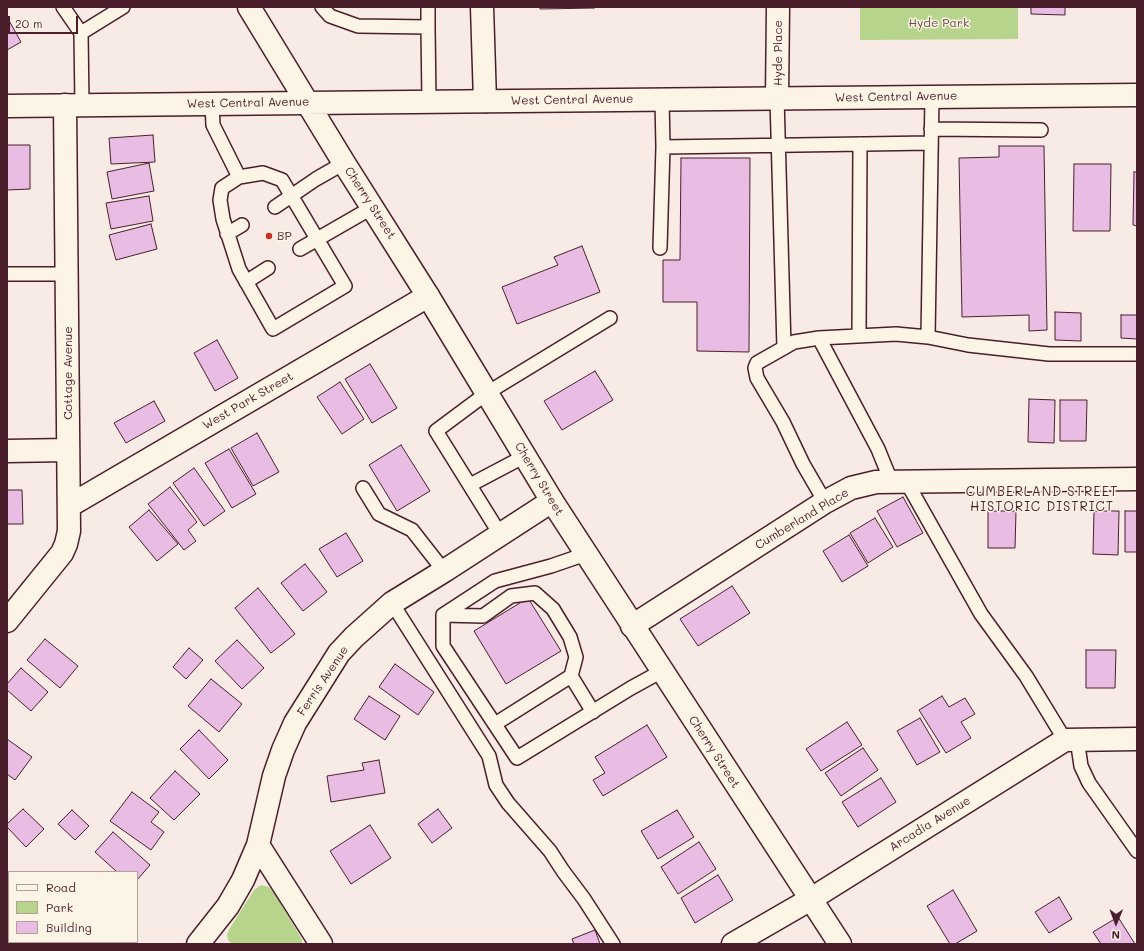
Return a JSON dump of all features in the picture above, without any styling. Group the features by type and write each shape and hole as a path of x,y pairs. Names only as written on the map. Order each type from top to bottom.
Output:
{"street":[{"path":"482,7 485,101"},
{"name":"Hyde Place","path":"778,7 778,98"},
{"name":"Cherry Street","path":"254,9 344,163 428,296 552,502 840,944"},
{"name":"West Central Avenue","path":"7,106 1137,95"},
{"name":"Cottage Avenue","path":"7,621 62,553 69,531 67,274 74,105"},
{"name":"West Park Street","path":"68,506 428,296"},
{"path":"7,451 68,450"},
{"name":"Cumberland Place","path":"632,626 825,502 851,488 876,482 898,481 1137,479"},
{"name":"Ferris Avenue","path":"198,944 224,911 243,880 258,845 274,776 283,750 296,723 339,653 358,633 392,603 552,502"},
{"path":"1071,740 1137,739"},
{"name":"Arcadia Avenue","path":"733,944 810,899 1071,740"},
{"path":"258,845 321,944"}],"lane":[{"path":"63,7 80,33 74,105"},
{"path":"80,33 123,7"},
{"path":"322,7 330,16 358,26 428,27"},
{"path":"428,7 428,102"},
{"path":"928,337 932,97"},
{"path":"778,98 784,348"},
{"path":"660,248 663,147 662,100"},
{"path":"212,104 213,125 239,177"},
{"path":"931,129 1041,130"},
{"path":"663,147 931,143"},
{"path":"859,335 860,144"},
{"path":"275,207 344,163"},
{"path":"263,173 282,180 345,286 273,329 239,269 223,219 220,200 222,188 239,177 263,173"},
{"path":"300,249 373,207"},
{"path":"227,234 242,225"},
{"path":"246,282 268,268"},
{"path":"7,274 67,274"},
{"path":"500,534 436,431 487,394 610,318"},
{"path":"825,502 803,464 783,422 758,378 755,368 757,363 794,342 819,338 896,334 928,337 968,345 1049,354 1137,354"},
{"path":"819,338 878,449 981,614 1071,740 1089,783 1137,851"},
{"path":"470,485 524,456"},
{"path":"363,488 379,514 412,530 444,571"},
{"path":"443,615 495,581 551,566 586,554"},
{"path":"443,615 483,616 511,596 535,592 554,609 570,637 576,657 571,676 495,724"},
{"path":"392,603 489,756 496,785 508,804 550,851 584,899 613,944"},
{"path":"443,615 443,646 518,758 662,671"},
{"path":"571,676 593,712"}],"green space":[{"name":"Hyde Park","path":"860,7 1018,7 1018,39 860,40"},
{"path":"261,885 269,887 273,891 300,936 302,944 232,944 228,940 227,934 230,928 254,890"}],"building":[{"path":"540,7 595,7 595,8 540,9"},
{"path":"1031,7 1065,7 1065,15 1031,14"},
{"path":"7,17 21,42 7,50"},
{"path":"153,135 155,162 111,164 109,138"},
{"path":"7,145 30,145 30,189 7,190"},
{"path":"999,146 1044,146 1047,330 1029,331 1029,315 962,317 959,158 999,157"},
{"path":"681,158 750,158 749,352 697,351 697,302 663,302 663,260 680,260"},
{"path":"149,163 154,191 112,199 107,172"},
{"path":"1074,164 1111,164 1110,231 1073,231"},
{"path":"1134,172 1137,172 1137,226 1133,225"},
{"path":"149,196 153,221 111,229 106,203"},
{"path":"151,224 157,249 116,260 109,235"},
{"path":"582,246 600,292 517,324 502,287 558,265 554,257"},
{"path":"1055,312 1081,313 1081,341 1055,340"},
{"path":"1121,315 1137,315 1137,339 1121,338"},
{"path":"217,340 238,378 215,391 194,353"},
{"path":"370,364 397,408 372,423 345,379"},
{"path":"595,371 613,400 562,430 544,401"},
{"path":"340,382 364,419 342,434 317,397"},
{"path":"1029,399 1055,400 1054,443 1028,442"},
{"path":"1060,400 1087,400 1086,441 1060,441"},
{"path":"154,401 165,421 126,443 114,423"},
{"path":"257,433 279,472 253,486 231,448"},
{"path":"401,445 430,491 397,511 369,465"},
{"path":"229,449 256,494 232,508 205,463"},
{"path":"194,468 225,511 204,526 173,483"},
{"path":"170,487 197,522 188,530 196,541 184,550 148,504"},
{"path":"7,490 22,490 23,524 7,524"},
{"path":"903,497 923,533 897,547 877,511"},
{"path":"149,510 178,544 157,561 129,527"},
{"path":"988,511 1016,511 1015,548 988,548"},
{"path":"1094,511 1119,511 1118,555 1093,554"},
{"path":"1125,511 1137,511 1137,552 1125,552"},
{"path":"875,518 893,547 868,563 850,533"},
{"path":"346,533 363,561 337,577 319,549"},
{"path":"849,535 868,566 842,582 823,551"},
{"path":"305,564 327,592 303,611 281,583"},
{"path":"732,586 750,613 698,646 680,619"},
{"path":"258,588 295,634 271,653 235,608"},
{"path":"528,598 561,651 506,684 474,631"},
{"path":"45,639 78,666 60,688 27,660"},
{"path":"237,640 264,668 242,689 215,661"},
{"path":"189,648 203,660 186,679 173,667"},
{"path":"1086,650 1116,650 1115,688 1086,688"},
{"path":"395,664 434,692 418,715 379,687"},
{"path":"21,668 48,692 31,711 7,690 7,684"},
{"path":"211,679 242,704 219,732 188,706"},
{"path":"369,696 400,716 385,740 354,719"},
{"path":"942,696 949,707 965,698 975,714 961,722 971,738 946,753 919,710"},
{"path":"920,718 940,752 917,765 897,731"},
{"path":"847,722 862,745 821,771 806,749"},
{"path":"647,725 667,757 603,796 593,780 605,773 595,757"},
{"path":"199,730 228,760 209,779 180,749"},
{"path":"7,739 32,757 15,780 7,774"},
{"path":"863,748 878,770 841,796 825,773"},
{"path":"379,760 385,793 331,802 327,776 364,770 362,763"},
{"path":"175,771 200,794 174,820 150,798"},
{"path":"881,778 896,802 858,827 842,802"},
{"path":"132,792 159,812 151,822 164,832 151,850 110,821"},
{"path":"23,809 44,829 26,847 7,827 7,824"},
{"path":"438,809 452,828 432,843 418,824"},
{"path":"72,810 89,826 75,840 58,824"},
{"path":"677,810 694,837 658,859 641,831"},
{"path":"370,825 391,858 351,884 330,851"},
{"path":"113,832 150,865 138,879 138,871 116,871 95,852"},
{"path":"699,842 716,869 678,894 661,867"},
{"path":"718,875 733,900 695,923 681,898"},
{"path":"953,890 977,931 955,944 950,944 927,906"},
{"path":"1059,897 1072,919 1049,933 1035,912"},
{"path":"1118,917 1135,944 1101,944 1093,932"},
{"path":"595,930 600,944 574,944 572,939"}],"place":[{"name":"BP","path":"269,236"}],"district":[{"name":"CUMBERLAND STREET HISTORIC DISTRICT","path":"1042,500"}]}
